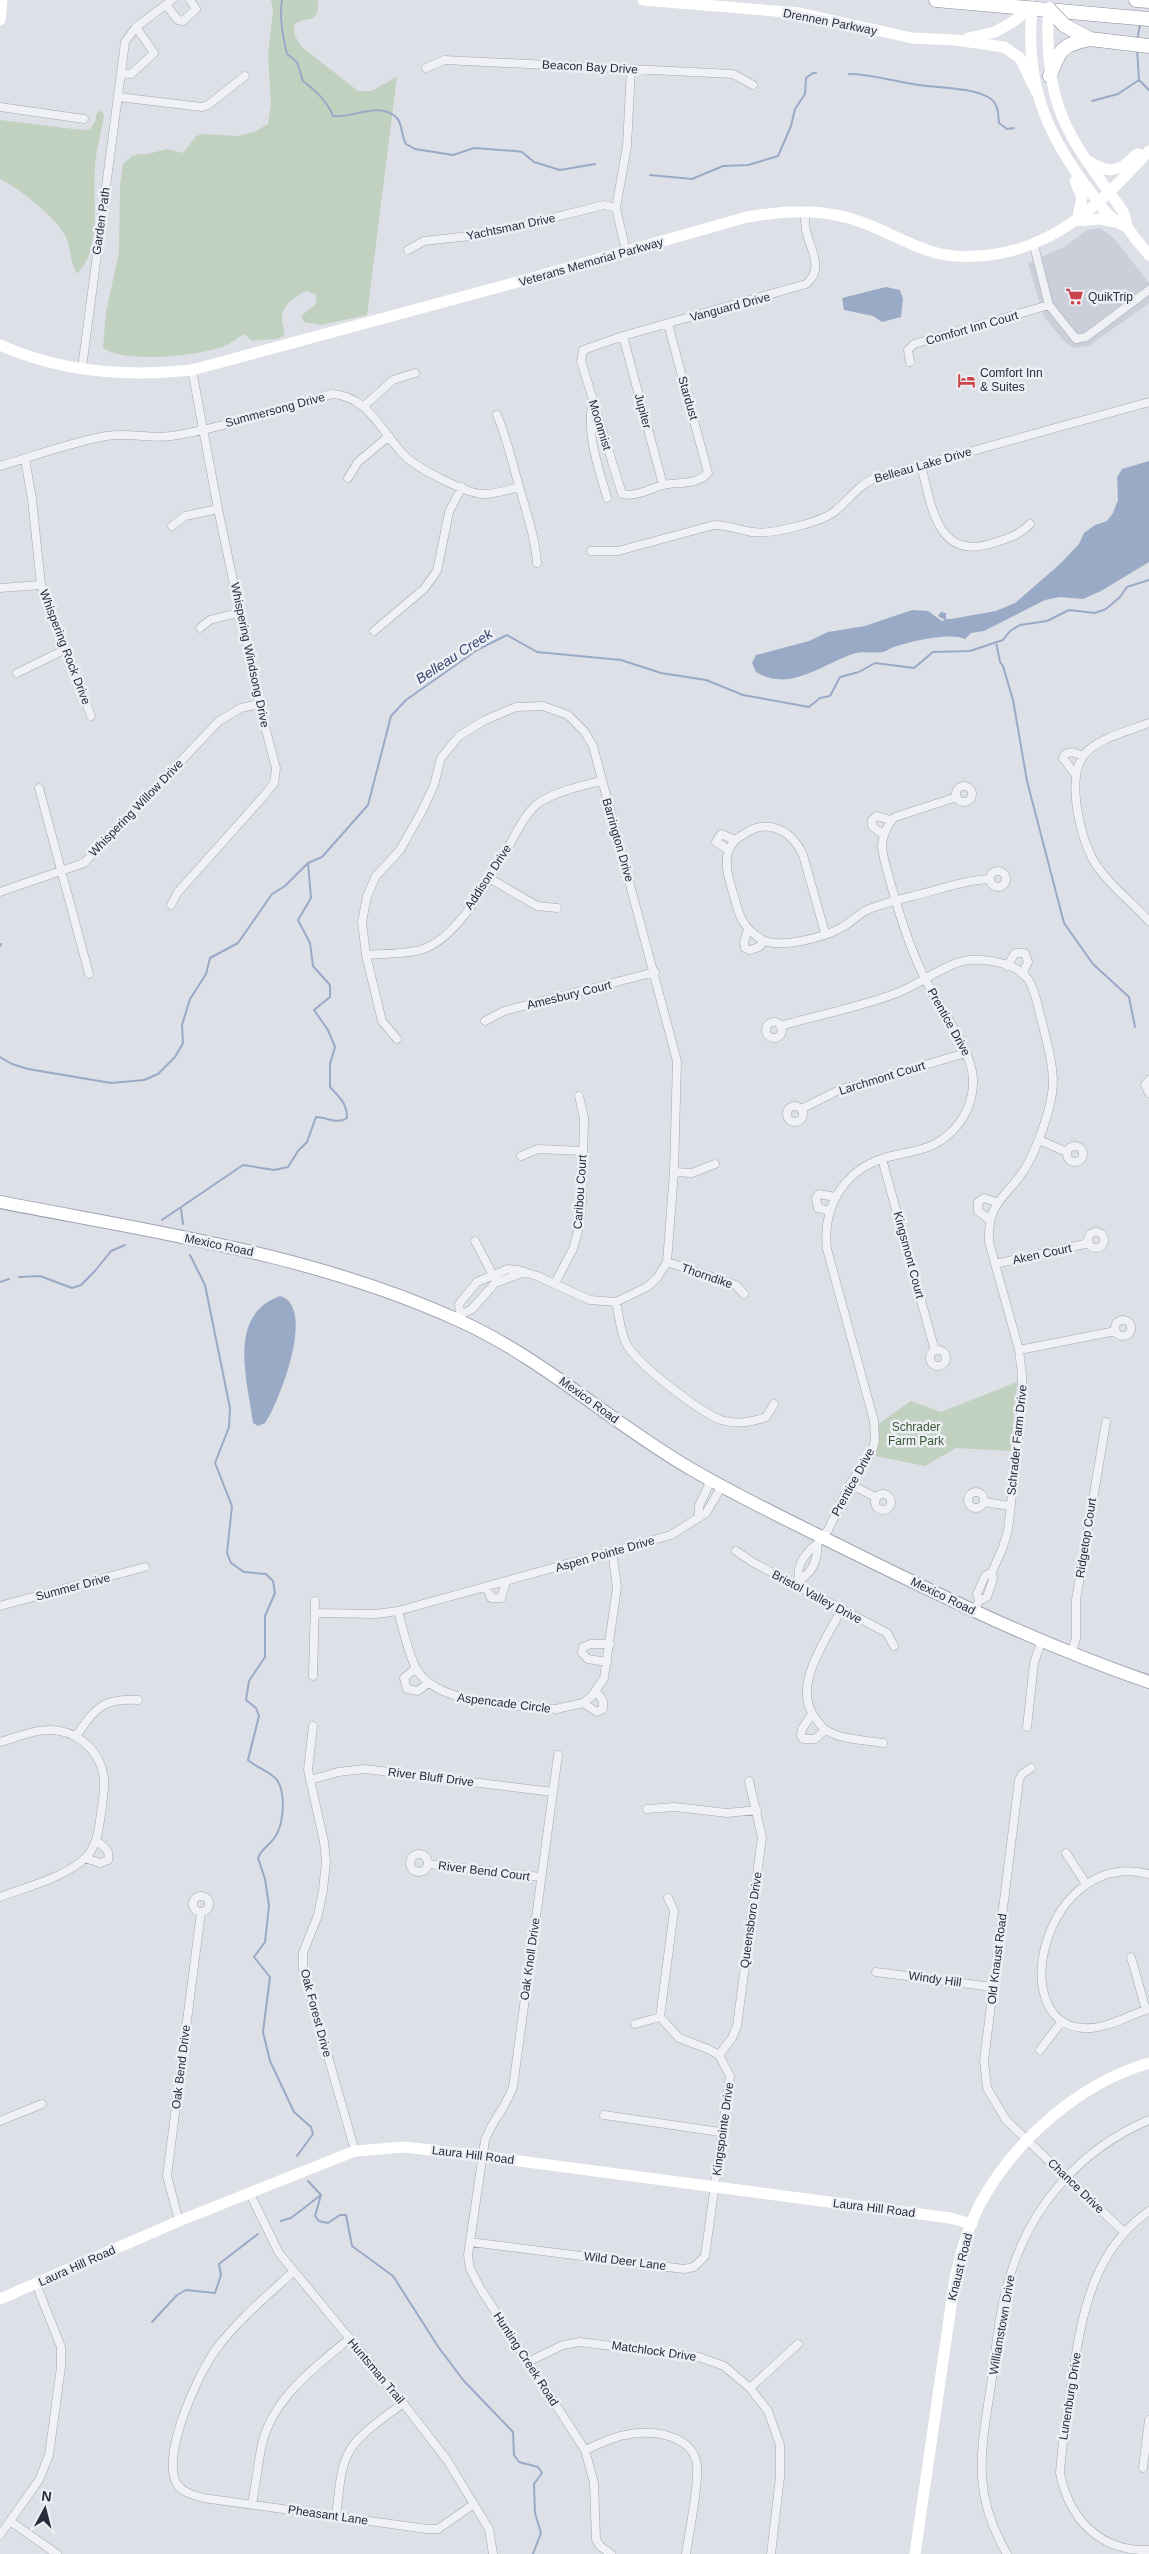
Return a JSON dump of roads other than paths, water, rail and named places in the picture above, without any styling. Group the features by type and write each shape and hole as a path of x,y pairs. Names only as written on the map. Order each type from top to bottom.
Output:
{"highway":[{"path":"936,0 1149,20"},
{"path":"1136,0 1149,1"},
{"path":"1041,2 1064,26 1090,39"},
{"path":"1050,76 1061,50 1071,43 1090,39 1149,46"}],"main road":[{"path":"0,20 2,0"},
{"name":"Drennen Parkway","path":"643,0 799,13 912,38 956,40"},
{"path":"956,40 995,32 1041,2"},
{"path":"1036,91 1030,56 1031,22 1041,2"},
{"path":"1041,2 1048,24 1050,76 1056,102 1065,126 1084,159 1125,214 1127,227 1149,255"},
{"path":"956,40 1010,50 1024,64 1050,130 1067,160 1114,222"},
{"path":"1084,159 1104,169 1114,169 1121,167 1135,155 1149,151"},
{"name":"Veterans Memorial Parkway","path":"0,345 48,363 82,368 138,374 192,370 532,278 747,217 805,210 841,216 865,223 906,243 944,255 980,256 1034,246 1075,220 1098,202 1149,151"},
{"path":"1067,160 1068,171 1082,192 1075,220 1100,218 1127,227"},
{"name":"Mexico Road","path":"0,1202 245,1249 325,1272 458,1316 518,1352 649,1443 716,1483 820,1540 977,1606 1041,1642 1149,1682"},
{"name":"Knaust Road","path":"915,2554 954,2285 972,2224 982,2201 997,2178 1028,2140 1053,2117 1078,2097 1113,2077 1149,2063"},
{"name":"Laura Hill Road","path":"0,2299 179,2221 355,2151 404,2147 950,2218 972,2224"}],"street":[{"path":"121,73 131,74 154,53 136,27 169,3 178,20 182,21 196,9 190,0"},
{"name":"Garden Path","path":"82,368 125,42 136,27"},
{"name":"Beacon Bay Drive","path":"426,68 444,60 733,74 753,85"},
{"path":"626,251 616,208 629,126 630,69"},
{"path":"118,97 202,107 208,106 245,76"},
{"path":"0,106 84,119"},
{"name":"Yachtsman Drive","path":"408,250 424,241 488,234 604,205 616,208"},
{"name":"Vanguard Drive","path":"580,354 589,347 623,336 794,289 812,279 816,264 806,231 805,210"},
{"path":"1034,246 1049,305 1072,336 1083,339 1149,290"},
{"name":"Comfort Inn Court","path":"910,362 908,350 914,344 1049,305"},
{"name":"Stardust","path":"663,485 695,480 708,473 668,324"},
{"name":"Jupiter","path":"623,336 663,485"},
{"name":"Moonmist","path":"580,354 592,402 622,494 629,496 663,485"},
{"name":"Whispering Windsong Drive","path":"171,905 178,892 274,783 276,768 260,704 218,509 192,370"},
{"path":"364,406 394,380 415,373"},
{"name":"Summersong Drive","path":"0,466 106,436 128,434 162,436 204,429 333,394 349,397 364,406 406,456 417,465 462,487 483,494 519,487"},
{"path":"592,402 589,426 591,443 608,498"},
{"name":"Belleau Lake Drive","path":"591,551 618,551 714,525 726,525 757,532 774,532 821,518 833,512 853,491 876,478 1149,402"},
{"path":"497,415 506,435 535,544 537,563"},
{"path":"348,478 358,462 389,436"},
{"name":"Whispering Rock Drive","path":"25,459 32,499 41,585 49,603 64,650 91,716"},
{"path":"921,466 935,521 941,532 953,542 968,547 984,546 1018,536 1030,524"},
{"path":"374,631 424,589 437,571 449,512 462,487"},
{"path":"172,526 185,516 218,509"},
{"path":"0,588 41,585"},
{"path":"200,628 210,620 241,612"},
{"path":"17,674 64,650"},
{"name":"Whispering Willow Drive","path":"0,892 84,863 220,721 241,708 260,704"},
{"name":"Barrington Drive","path":"397,1039 382,1021 366,955 362,922 367,896 376,876 400,850 434,785 441,758 459,736 484,720 516,707 543,706 568,715 584,731 593,746 601,781 655,972 677,1061 674,1172 667,1262"},
{"path":"1149,723 1098,744 1083,756 1075,774 1074,796 1092,858 1149,921"},
{"path":"1075,774 1063,758 1065,754 1072,752 1083,756"},
{"name":"Addison Drive","path":"366,955 422,949 439,940 456,926 489,878 526,816 540,803 564,791 601,781"},
{"path":"39,788 63,871 89,974"},
{"name":"Prentice Drive","path":"798,1582 808,1574 818,1554 820,1540 850,1484 872,1451 875,1441 874,1421 828,1249 826,1235 829,1211 835,1197 852,1177 866,1167 882,1159 934,1145 946,1136 962,1120 972,1098 973,1079 971,1064 912,951 895,901 882,847 884,835 891,820 915,808 957,797"},
{"name":"Prentice Drive","path":"884,835 872,826 872,820 876,816 880,816 891,820"},
{"path":"824,934 803,855 798,843 788,834 769,826 755,827 735,840 729,850 727,862 728,876 739,914 748,930 764,941 792,943 824,934 841,928 868,909 970,880 990,879"},
{"path":"729,850 718,846 717,838 721,834 735,840"},
{"path":"489,878 537,906 558,908"},
{"path":"748,930 744,942 745,948 755,949 764,941"},
{"path":"780,1026 896,994 925,978 964,961 987,962 1007,966 1022,974 1028,962 1025,953 1015,953 1007,966"},
{"name":"Amesbury Court","path":"485,1021 504,1011 655,972"},
{"name":"Schrader Farm Drive","path":"977,1606 987,1597 993,1579 992,1572 1003,1547 1010,1506 1023,1389 1019,1350 989,1242 990,1220 996,1202 1019,1178 1029,1162 1053,1100 1055,1082 1053,1066 1033,990 1029,980 1022,974"},
{"name":"Larchmont Court","path":"801,1109 839,1090 966,1053"},
{"path":"1149,1080 1146,1085 1149,1093"},
{"name":"Caribou Court","path":"555,1283 573,1249 578,1231 584,1118 579,1096"},
{"path":"1039,1140 1067,1152"},
{"path":"521,1156 538,1149 582,1151"},
{"name":"Kingsmont Court","path":"882,1159 935,1351"},
{"path":"674,1172 692,1173 715,1164"},
{"path":"829,1211 818,1208 816,1198 820,1194 835,1197"},
{"path":"990,1220 978,1211 978,1202 984,1198 996,1202"},
{"path":"476,1241 497,1283"},
{"name":"Aken Court","path":"995,1264 1089,1243"},
{"path":"458,1316 459,1304 463,1296 477,1282 508,1269 525,1272 555,1283 590,1300 616,1302 647,1287 667,1262"},
{"name":"Thorndike","path":"667,1262 736,1285 744,1294"},
{"path":"458,1316 472,1309 487,1290 497,1283 525,1272"},
{"path":"616,1302 626,1344 648,1369 697,1406 722,1420 746,1423 766,1417 774,1404"},
{"path":"1019,1350 1056,1342 1078,1340 1116,1331"},
{"name":"Ridgetop Court","path":"1071,1654 1076,1638 1076,1600 1106,1422"},
{"path":"699,1517 699,1506 716,1483"},
{"name":"Aspen Pointe Drive","path":"315,1613 376,1614 398,1611 671,1535 694,1523 706,1513 716,1483"},
{"path":"850,1484 876,1498"},
{"path":"984,1502 1010,1506"},
{"path":"583,1703 596,1691 604,1678 617,1587 612,1551"},
{"name":"Bristol Valley Drive","path":"736,1551 798,1582 841,1610 887,1633 894,1646"},
{"name":"Summer Drive","path":"0,1606 145,1567"},
{"path":"487,1587 491,1598 501,1598 506,1582"},
{"path":"313,1676 315,1601"},
{"path":"841,1610 809,1675 806,1695 812,1714 825,1730 836,1735 883,1743"},
{"name":"Aspencade Circle","path":"398,1611 416,1668 428,1683 452,1696 556,1709 583,1703 597,1712 603,1709 603,1701 596,1691"},
{"path":"1027,1727 1034,1663 1041,1642"},
{"path":"607,1662 588,1660 582,1653 583,1647 586,1645 610,1644"},
{"path":"416,1668 404,1678 407,1690 418,1691 428,1683"},
{"path":"76,1736 92,1713 103,1704 120,1699 138,1700"},
{"path":"812,1714 802,1729 801,1736 803,1739 815,1740 825,1730"},
{"name":"Oak Forest Drive","path":"312,1726 308,1761 310,1780 324,1842 326,1862 318,1915 303,1953 303,1969 355,2151"},
{"path":"0,1742 46,1730 62,1730 76,1736 91,1748 104,1774 104,1787 96,1841 85,1858 70,1869 0,1897"},
{"name":"Oak Knoll Drive","path":"482,2156 489,2128 508,2100 513,2087 558,1755"},
{"name":"Old Knaust Road","path":"1028,2140 1006,2120 987,2088 984,2061 1020,1780 1022,1774 1030,1768"},
{"name":"River Bluff Drive","path":"310,1780 338,1772 365,1769 553,1792"},
{"name":"Queensboro Drive","path":"719,2056 732,2038 736,2026 762,1837 749,1781"},
{"path":"647,1809 675,1807 727,1813 757,1810"},
{"path":"85,1858 100,1863 108,1860 110,1856 107,1850 96,1841"},
{"path":"1066,1853 1086,1884"},
{"name":"River Bend Court","path":"428,1864 541,1877"},
{"path":"1131,1957 1148,2009 1100,2026 1084,2028 1062,2021 1051,2011 1042,1989 1048,1938 1051,1926 1064,1904 1086,1884 1107,1874 1125,1872 1149,1874"},
{"path":"668,1898 674,1911 660,2017 679,2038 708,2049 719,2056"},
{"name":"Oak Bend Drive","path":"179,2221 168,2176 201,1912"},
{"name":"Windy Hill","path":"876,1972 994,1987"},
{"path":"635,2024 660,2017"},
{"path":"1040,2050 1062,2021"},
{"name":"Kingspointe Drive","path":"715,2188 720,2132 730,2076 719,2056"},
{"path":"0,2121 42,2104"},
{"path":"604,2115 720,2132"},
{"name":"Williamstown Drive","path":"1007,2554 997,2537 986,2510 980,2474 1002,2313 1009,2278 1027,2234 1048,2199 1066,2177 1112,2138 1149,2120"},
{"name":"Chance Drive","path":"1028,2140 1124,2232"},
{"name":"Hunting Creek Road","path":"482,2156 468,2255 470,2269 585,2450 594,2483 596,2539 600,2546 611,2554"},
{"name":"Wild Deer Lane","path":"470,2242 684,2269 694,2267 701,2262 708,2250 715,2188"},
{"name":"Huntsman Trail","path":"249,2192 272,2241 293,2272 403,2402 447,2460 489,2529 493,2554"},
{"name":"Lunenburg Drive","path":"1149,2211 1124,2232 1098,2270 1082,2317 1060,2473 1067,2500 1082,2523 1096,2535 1113,2544 1130,2549 1149,2550"},
{"name":"Pheasant Lane","path":"293,2272 236,2325 216,2348 198,2376 183,2415 175,2452 174,2470 178,2485 188,2494 204,2498 438,2529 474,2504"},
{"path":"0,2535 39,2480 49,2455 61,2367 61,2347 36,2284"},
{"path":"252,2504 262,2443 280,2407 310,2372 349,2339"},
{"name":"Matchlock Drive","path":"528,2362 571,2342 607,2344 699,2356 724,2366 750,2388 768,2411 780,2445 780,2477 771,2554"},
{"path":"750,2388 798,2344"},
{"path":"336,2516 343,2467 348,2452 360,2438 403,2402"},
{"path":"1143,2468 1149,2420"},
{"path":"585,2450 623,2435 639,2433 676,2438 692,2450 698,2468 686,2554"},
{"path":"10,2521 57,2554"}],"water":[{"path":"886,287 900,290 903,299 901,317 882,322 873,316 844,310 842,298"},
{"path":"1149,461 1149,562 1101,591 1083,599 1060,597 1045,600 984,631 971,633 965,639 958,637 929,638 893,647 883,652 857,653 818,670 793,678 768,678 756,672 752,663 756,655 809,641 828,632 865,626 912,610 928,611 942,621 945,620 938,616 941,612 946,613 946,619 951,619 996,611 1015,603 1060,564 1079,544 1084,533 1095,525 1107,521 1113,513 1118,500 1117,477 1122,469"},
{"path":"280,1296 291,1304 295,1317 292,1356 286,1377 271,1412 265,1423 258,1426 253,1423 247,1387 244,1350 247,1333 253,1318 263,1305"}],"waterway":[{"path":"282,0 281,21 287,54 297,62 303,81 321,97 333,116 374,110 390,113 399,121 406,144 415,149 453,155 474,148 522,152 534,162 560,170 595,164"},
{"name":"Belleau Creek","path":"1137,40 1140,25"},
{"name":"Belleau Creek","path":"1137,49 1139,80 1149,90"},
{"path":"650,175 692,179 723,166 748,165 778,156 791,126 795,109 805,94 806,78 816,73"},
{"path":"849,74 972,91 992,99 997,109 999,123 1007,129 1014,128"},
{"path":"1092,101 1118,94 1139,80"},
{"name":"Belleau Creek","path":"0,1057 12,1064 28,1069 111,1083 144,1080 158,1074 175,1057 183,1043 182,1025 190,999 206,974 210,958 238,943 272,894 285,886 308,863 322,857 368,805 391,716 406,700 477,650 507,635 537,652 621,660 661,673 706,680 743,695 809,707 820,698 830,696 840,677 859,672 875,663 914,668 933,652 970,651 1003,640 1010,631 1020,625 1047,621 1069,610 1095,613 1106,609 1120,597 1127,587 1149,580"},
{"path":"996,642 1000,662 1003,666 1013,700 1027,781 1064,923 1093,964 1129,997 1135,1027"},
{"path":"162,1220 243,1165 274,1170 288,1167 298,1151 307,1142 316,1117 336,1121 347,1118 344,1104 330,1087 330,1064 335,1047 328,1030 314,1010 330,997 330,985 313,966 310,943 298,920 311,898 308,863"},
{"path":"181,1209 183,1224"},
{"path":"19,1277 40,1276 72,1288 81,1285 111,1251 125,1245"},
{"path":"190,1255 205,1285 230,1408 229,1427 215,1463 232,1506 227,1553 231,1563 244,1572 266,1574 273,1581 275,1593 265,1616 265,1657 249,1681 246,1700 256,1708 259,1716 248,1760 277,1780 283,1800 282,1817 278,1831 258,1858 265,1879 269,1906 265,1942 254,1957 270,1977 263,2032 270,2061 294,2112 311,2127 313,2134 297,2156"},
{"path":"0,1282 9,1279"},
{"path":"308,2181 321,2195 315,2216 319,2221 328,2223 340,2215 346,2215 352,2246 393,2276 439,2348 464,2381 513,2432 514,2455 519,2462 538,2467 542,2473 534,2484 535,2513 541,2533 533,2554"},
{"path":"281,2221 291,2218 321,2195"},
{"path":"152,2322 177,2295 186,2290 215,2293 221,2275 219,2264 258,2234"}],"place":[{"name":"QuikTrip","path":"1074,297"},
{"name":"Comfort Inn & Suites","path":"966,380"}],"park label":[{"name":"Schrader Farm Park","path":"916,1434"}]}
